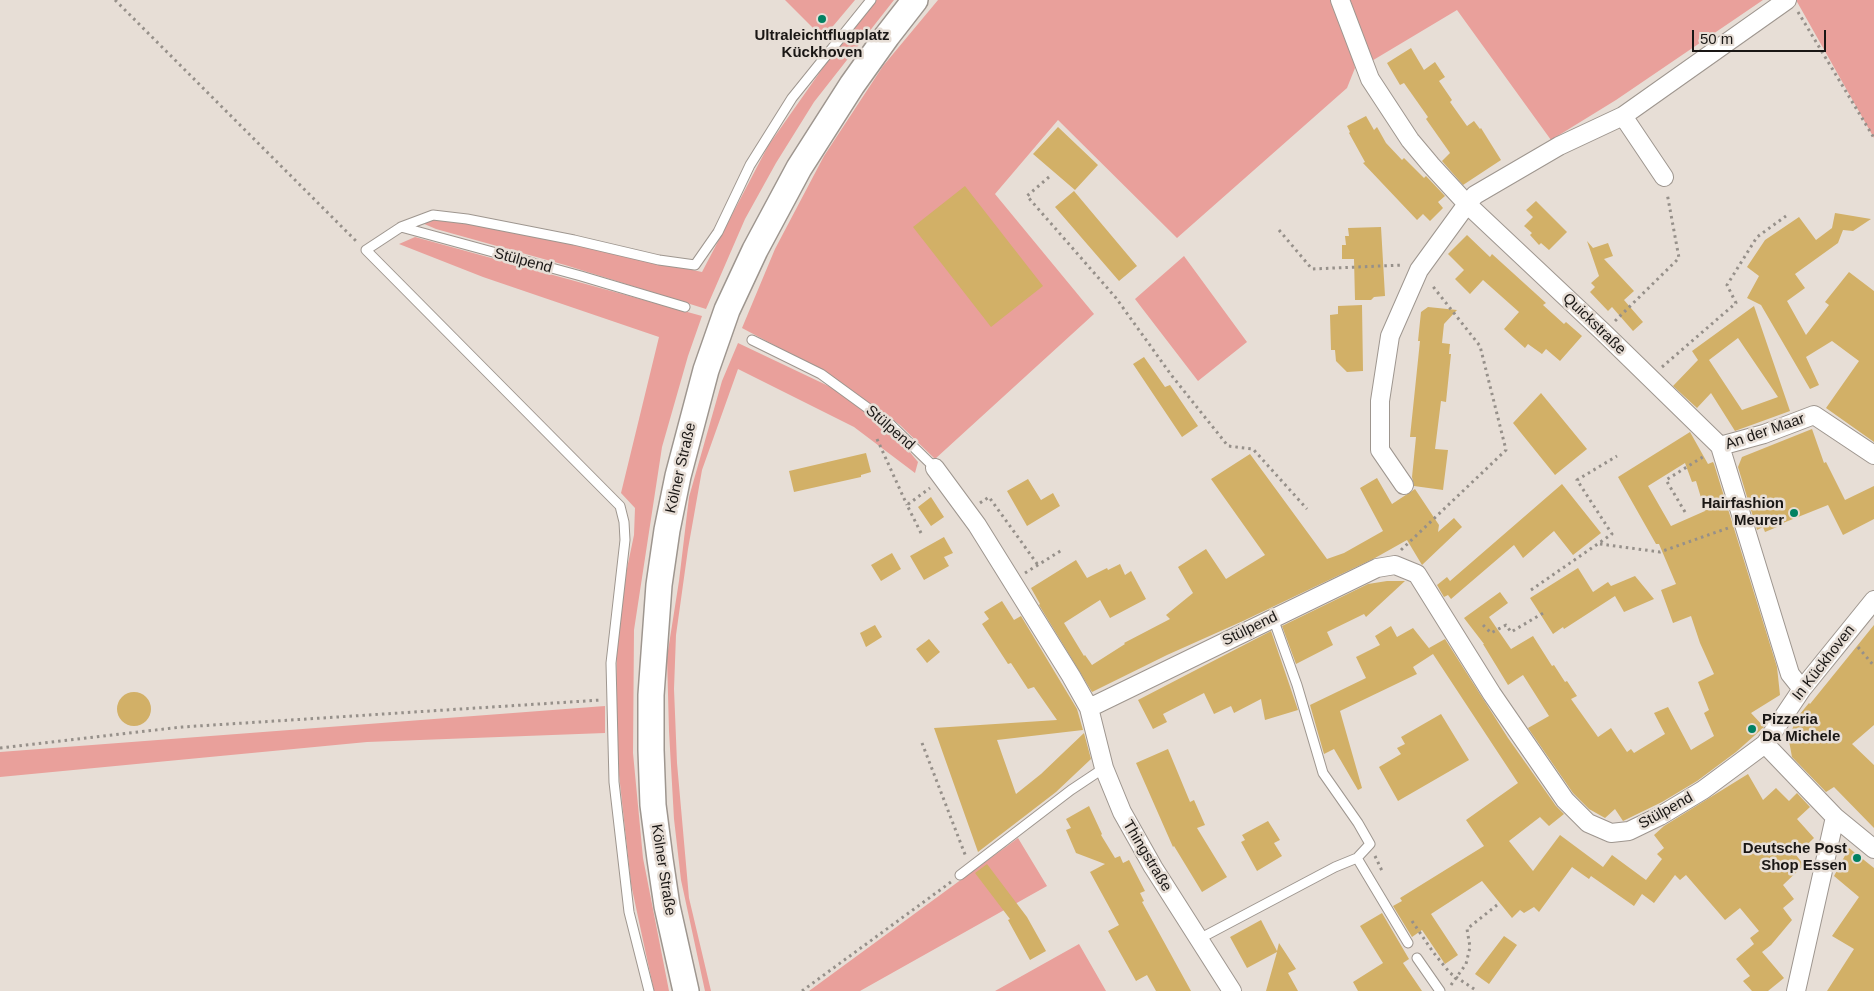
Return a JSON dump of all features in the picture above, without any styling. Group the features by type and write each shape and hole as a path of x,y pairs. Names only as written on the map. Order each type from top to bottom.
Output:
{"main road":[{"name":"Kölner Straße","path":"686,991 667,906 653,805 651,750 652,676 659,585 667,530 678,476 706,370 727,310 755,250 785,192 809,152 857,78 915,0"}],"street":[{"name":"Quickstraße","path":"1340,0 1370,79 1410,140 1467,204 1603,332 1720,446"},
{"path":"1404,486 1380,450 1380,401 1390,336 1419,270 1467,204 1476,195 1559,146 1623,116 1791,4"},
{"path":"1623,116 1664,177"},
{"name":"An der Maar","path":"1802,689 1790,674 1720,446 1764,434 1814,415 1874,455"},
{"name":"Stülpend","path":"939,474 967,512 1012,581 1089,708 1377,568 1396,566 1417,574 1492,694 1565,800 1588,823 1611,833 1629,831 1660,816 1703,790 1765,744"},
{"name":"In Kückhoven","path":"1765,744 1802,689 1874,600"},
{"name":"Thingstraße","path":"1089,708 1104,768 1122,812 1153,867 1232,991"},
{"path":"1765,744 1835,817 1874,849"},
{"path":"1796,991 1835,817"}],"lane":[{"path":"648,991 629,912 614,782 611,663 625,540 624,522 620,506 366,250 401,227 434,215 467,219 574,240 659,260 695,265 718,232 750,165 792,98 871,0"},
{"name":"Stülpend","path":"401,227 581,276 685,307"},
{"name":"Stülpend","path":"752,340 821,374 891,424 939,474"},
{"path":"1199,939 1335,867 1357,858 1370,844 1358,823 1323,773 1297,685 1273,618"},
{"path":"960,875 1071,790 1104,768"},
{"path":"1357,858 1408,943"},
{"path":"1417,958 1440,991"}],"path":[{"path":"115,0 366,250"},
{"path":"1791,4 1874,138"},
{"path":"1049,177 1027,196 1116,298 1172,376 1228,446 1253,449 1307,509"},
{"path":"1603,332 1679,258 1664,177"},
{"path":"1650,378 1736,303 1727,285 1757,237 1786,216"},
{"path":"1279,230 1312,269 1412,265 1419,270 1480,346 1506,450 1400,551 1396,566"},
{"path":"877,439 921,533"},
{"path":"1685,512 1666,480 1720,446"},
{"path":"1532,590 1612,534 1578,480 1617,456"},
{"path":"907,505 939,474"},
{"path":"967,512 989,497 1038,565"},
{"path":"1598,544 1660,552 1743,522"},
{"path":"1012,581 1062,550"},
{"path":"1483,626 1491,634 1506,625 1511,632 1546,612"},
{"path":"1847,634 1874,666"},
{"path":"0,748 182,727 611,699"},
{"path":"922,743 970,868"},
{"path":"1370,844 1386,879"},
{"path":"802,991 960,875"},
{"path":"1445,991 1466,964 1470,947 1467,929 1497,905"},
{"path":"1412,920 1433,952 1450,973 1477,991"}],"shaded area":[{"name":"Ultraleichtflugplatz Kückhoven","path":"785,0 855,0 823,38"},
{"path":"874,0 894,0 814,102 776,163 745,219 706,309 565,265 436,229 422,223 432,219 479,224 702,272 768,146 827,62"},
{"path":"938,0 1331,0 1352,54 1355,68 1347,88 1177,238 1058,120 995,194 1094,314 935,459 900,425 830,375 742,328 775,249 824,156 883,66"},
{"path":"1347,0 1763,0 1616,100 1551,140 1457,10 1370,62"},
{"path":"1796,0 1874,0 1874,138"},
{"path":"415,237 702,316 688,356 662,447 634,630 633,753 643,858 669,991 654,991 644,945 631,884 616,747 617,616 634,535 635,508 621,493 659,337 483,277 399,244"},
{"path":"1184,256 1247,342 1198,381 1135,299"},
{"path":"738,343 839,391 899,439 918,462 915,473 854,427 738,369 702,470 688,549 676,635 674,689 677,763 689,898 711,991 705,991 681,880 674,819 667,657 679,581 689,497 722,381"},
{"path":"605,706 605,733 367,742 0,777 0,752"},
{"path":"1018,838 1047,886 860,991 809,991"},
{"path":"1079,944 1106,991 995,991"}],"building":[{"path":"1411,48 1424,70 1435,62 1445,77 1439,81 1452,100 1450,102 1467,126 1474,121 1481,128 1501,160 1463,185 1442,161 1450,153 1426,119 1428,117 1404,83 1400,85 1387,63"},
{"path":"1366,116 1374,130 1377,127 1386,143 1402,160 1404,158 1424,178 1426,176 1445,196 1438,202 1443,208 1430,221 1423,214 1417,220 1363,163 1365,162 1347,126"},
{"path":"1058,127 1098,165 1075,190 1033,154"},
{"path":"965,186 1043,286 991,327 913,227"},
{"path":"1074,191 1137,266 1119,281 1055,207"},
{"path":"1536,201 1567,232 1549,250 1541,243 1539,245 1530,235 1532,233 1524,226 1533,217 1526,210"},
{"path":"1835,213 1871,219 1853,231 1843,230 1838,243 1795,274 1805,288 1787,301 1806,335 1829,305 1825,302 1849,272 1874,291 1874,442 1826,408 1859,361 1832,341 1806,357 1819,385 1810,389 1761,305 1747,298 1759,276 1747,267 1765,240 1799,217 1816,240 1832,228"},
{"path":"1381,227 1385,296 1374,297 1371,300 1355,300 1354,259 1342,259 1342,245 1346,245 1345,236 1349,236 1348,228"},
{"path":"1467,235 1490,257 1492,254 1546,303 1543,305 1564,324 1566,322 1582,336 1560,361 1546,349 1542,354 1528,344 1525,348 1504,329 1519,312 1483,280 1470,294 1455,279 1464,270 1448,254"},
{"path":"1587,241 1593,248 1608,243 1613,256 1604,259 1634,291 1624,300 1643,322 1633,331 1612,307 1608,311 1590,292 1595,287 1591,283 1599,276"},
{"path":"1362,305 1363,371 1347,372 1336,361 1335,350 1331,350 1330,315 1338,314 1338,306"},
{"path":"1754,306 1790,411 1735,431 1711,393 1697,408 1673,386 1698,360 1692,351","holes":["1738,338 1778,397 1742,410 1709,360"]},
{"path":"1428,307 1457,310 1444,324 1442,343 1450,344 1449,354 1451,354 1446,402 1441,401 1435,449 1448,450 1443,490 1414,486 1412,477 1416,437 1410,437 1420,341 1418,341 1421,312"},
{"path":"1144,357 1165,387 1170,385 1198,426 1182,437 1133,364"},
{"path":"1541,393 1587,449 1555,475 1513,423"},
{"path":"1812,429 1824,463 1826,462 1845,500 1874,486 1874,519 1843,535 1828,505 1765,532 1763,527 1757,530 1738,467 1742,457"},
{"path":"1690,432 1708,464 1713,462 1777,667 1780,695 1751,713 1764,727 1736,752 1697,781 1662,802 1623,821 1615,809 1605,818 1589,809 1573,793 1528,728 1549,716 1523,675 1508,685 1484,644 1464,618 1500,592 1508,603 1489,617 1511,649 1533,636 1552,666 1554,665 1577,696 1571,699 1598,737 1611,728 1627,752 1631,749 1634,753 1665,734 1654,713 1668,707 1691,750 1714,736 1704,713 1709,710 1698,682 1714,674 1700,643 1691,616 1673,623 1661,590 1676,584 1659,544 1656,544 1618,477","holes":["1685,463 1692,482 1696,481 1705,511 1671,526 1648,486"]},
{"path":"866,453 871,472 861,475 861,477 794,492 789,471"},
{"path":"1250,454 1327,559 1344,553 1383,531 1360,488 1377,478 1392,504 1415,489 1439,525 1438,532 1454,518 1462,527 1422,565 1407,540 1375,558 1092,692 1039,605 1031,588 1076,560 1087,578 1120,564 1125,575 1131,571 1146,599 1110,618 1100,600 1064,623 1084,656 1092,665 1124,643 1170,619 1166,615 1193,593 1178,567 1206,549 1226,579 1265,555 1211,479"},
{"path":"1028,479 1041,500 1053,493 1060,506 1027,526 1007,491"},
{"path":"1562,484 1601,533 1573,555 1554,531 1523,558 1514,545 1451,599 1448,595 1444,597 1437,585 1447,577 1450,581"},
{"path":"931,497 944,517 931,526 918,507"},
{"path":"944,537 953,553 944,557 949,566 924,580 910,556"},
{"path":"892,553 901,569 881,581 871,565"},
{"path":"1578,568 1593,592 1608,582 1611,586 1635,576 1654,599 1624,612 1615,596 1553,634 1530,598"},
{"path":"1405,581 1366,617 1364,614 1327,632 1333,645 1296,664 1282,626 1368,584"},
{"path":"1002,601 1014,620 1021,616 1077,709 1083,730 997,740 1016,794 1041,774 1084,733 1091,759 1056,792 978,852 934,728 1057,720 1034,687 1028,689 1011,663 1008,664 982,624 989,619 984,612"},
{"path":"875,625 882,637 866,647 860,633"},
{"path":"1874,625 1874,725 1852,744 1874,765 1874,828 1834,787 1826,792 1792,757 1789,741 1795,720"},
{"path":"1391,626 1397,637 1413,628 1432,652 1429,648 1445,639 1508,738 1556,806 1564,814 1549,826 1540,817 1509,841 1533,871 1560,835 1603,867 1612,855 1646,880 1662,859 1657,854 1664,848 1654,835 1664,826 1748,774 1763,800 1776,788 1789,801 1797,793 1810,807 1797,819 1814,838 1796,855 1804,865 1783,885 1794,899 1783,908 1792,920 1771,945 1762,952 1784,978 1768,991 1752,991 1743,981 1750,976 1736,959 1754,944 1750,938 1759,931 1740,908 1725,920 1686,875 1680,880 1675,875 1654,903 1642,894 1634,906 1591,876 1589,879 1572,867 1539,912 1534,907 1524,913 1520,910 1512,918 1482,881 1431,914 1458,955 1445,964 1422,930 1412,937 1393,906 1402,901 1400,898 1484,846 1466,820 1518,783 1433,654 1413,667 1417,674 1340,711 1362,788 1358,790 1334,749 1324,754 1310,705 1366,678 1356,657 1380,645 1375,636"},
{"path":"1271,631 1298,710 1265,720 1261,699 1234,713 1231,706 1214,714 1204,693 1163,714 1167,722 1153,729 1138,700"},
{"path":"929,639 940,652 927,663 916,649"},
{"path":"134,692 141,693 146,697 150,702 150,716 146,721 141,725 134,726 127,725 122,721 118,716 117,709 118,702 122,697 127,693"},
{"path":"1441,714 1469,760 1398,801 1379,767 1401,754 1397,748 1405,744 1401,737"},
{"path":"1168,749 1190,802 1194,800 1205,825 1197,828 1227,877 1202,892 1173,847 1136,763"},
{"path":"1089,806 1101,835 1115,858 1120,856 1123,863 1129,860 1145,891 1140,893 1144,901 1142,902 1191,991 1156,991 1147,975 1136,981 1108,931 1119,925 1090,872 1105,864 1076,853 1066,830 1071,828 1066,819"},
{"path":"1268,821 1280,840 1274,843 1282,856 1257,871 1241,842 1245,840 1242,835"},
{"path":"1849,848 1874,868 1874,991 1827,991 1854,949 1832,936 1859,897 1834,876"},
{"path":"987,864 1027,917 1046,951 1030,960 1008,920 1010,919 975,873"},
{"path":"1382,913 1409,959 1403,963 1422,991 1358,991 1353,982 1383,963 1360,926"},
{"path":"1261,920 1277,951 1279,943 1296,969 1288,973 1298,991 1266,991 1277,952 1247,968 1230,937"},
{"path":"1504,936 1517,945 1489,984 1475,974"}],"place":[{"name":"Ultraleichtflugplatz Kückhoven","path":"822,19"},
{"name":"Hairfashion Meurer","path":"1794,513"},
{"name":"Pizzeria Da Michele","path":"1752,729"},
{"name":"Deutsche Post Shop Essen","path":"1857,858"}]}
